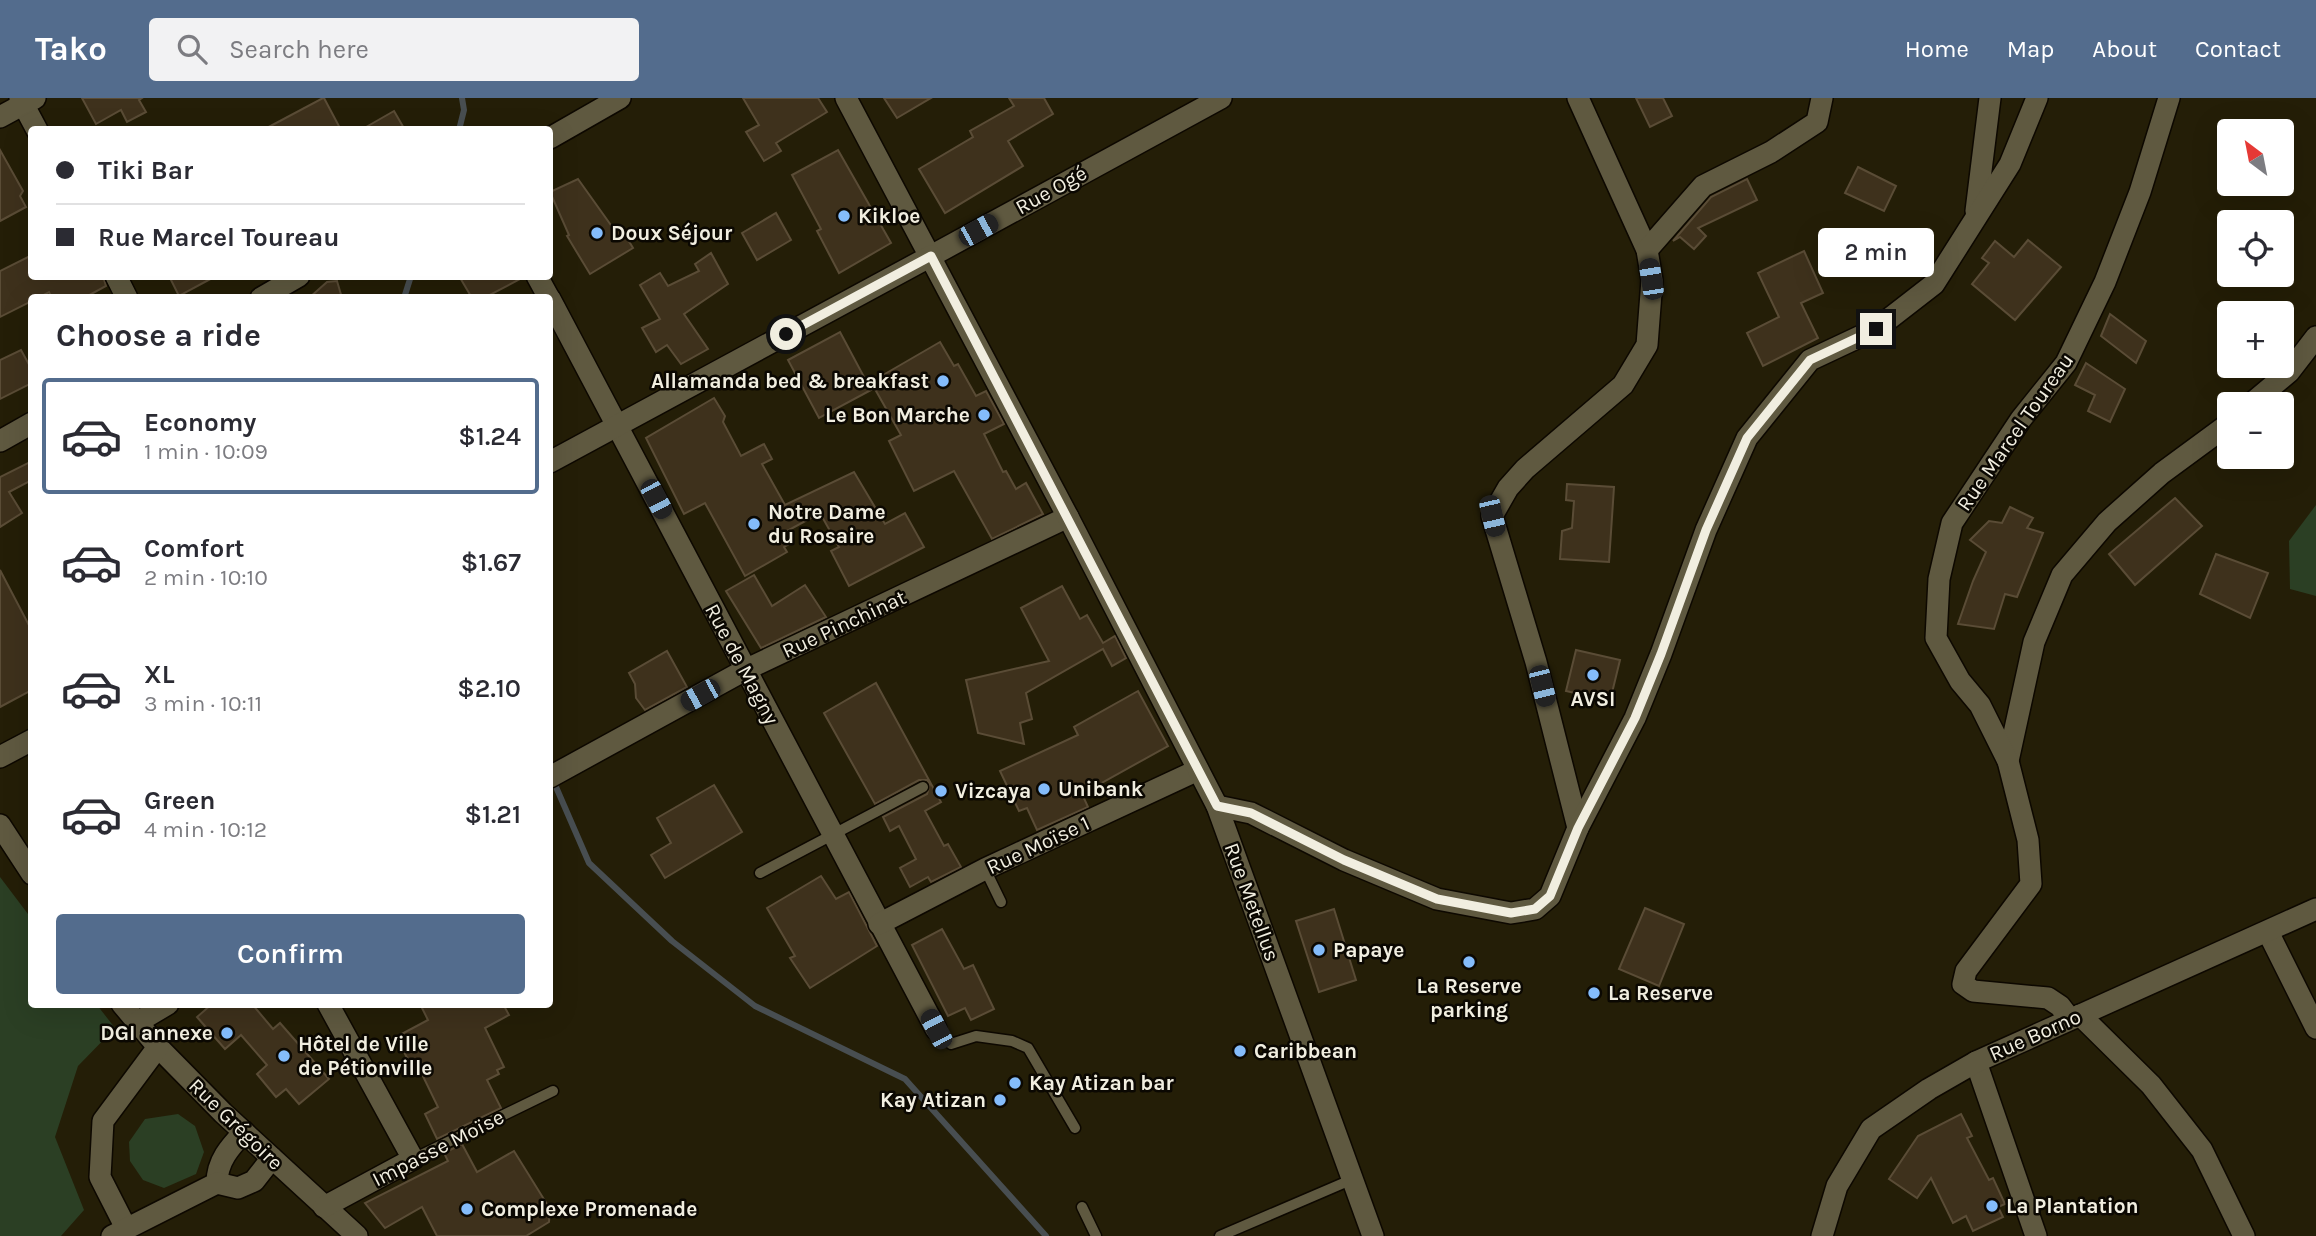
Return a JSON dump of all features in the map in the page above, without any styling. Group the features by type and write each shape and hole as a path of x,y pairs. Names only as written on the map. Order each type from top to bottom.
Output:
{"street":[{"path":"553,136 620,98"},
{"name":"Rue Metellus","path":"846,98 1068,517 1217,806 1373,1236"},
{"name":"Rue Ogé","path":"553,460 1221,98"},
{"path":"1578,98 1647,250 1651,279 1647,345 1623,385 1525,468 1508,488 1492,516 1536,662 1578,828"},
{"path":"1647,250 1703,187 1771,152 1817,122 1822,98"},
{"path":"1974,220 1990,98"},
{"path":"1217,806 1251,813 1344,860 1437,899 1511,913 1535,909 1550,896 1578,828 1635,718 1706,530 1747,438 1810,360 1876,329 1934,284 2010,164 2037,98"},
{"name":"Rue Marcel Toureau","path":"2075,1017 2048,998 1973,990 1963,984 1966,971 2031,884 2028,840 2007,761 1980,705 1960,681 1936,638 1939,579 1952,523 2021,419 2066,363 2105,282 2140,192 2169,98"},
{"path":"0,117 26,100 36,126"},
{"path":"268,294 292,280"},
{"name":"Rue de Magny","path":"553,305 936,1029"},
{"path":"2265,392 2289,372 2316,337"},
{"path":"0,440 28,425"},
{"path":"2007,761 2034,642 2063,575 2107,522 2162,473 2217,433"},
{"name":"Rue Pinchinat","path":"557,773 746,670 1068,517"},
{"path":"0,757 28,742"},
{"name":"Rue Moïse 1","path":"879,924 985,869 1198,770"},
{"path":"0,825 28,868"},
{"name":"Rue Borno","path":"1822,1236 1838,1186 1871,1129 1929,1089 1976,1062 2316,909"},
{"path":"2268,932 2316,1028"},
{"name":"Rue Grégoire","path":"125,1008 158,1047 243,1132 357,1236"},
{"path":"136,1023 161,1008"},
{"path":"330,1008 413,1159"},
{"path":"2075,1017 2151,1085 2202,1150 2244,1236"},
{"path":"158,1047 103,1121 100,1177 124,1233 218,1183 238,1188 254,1181 272,1158"},
{"path":"1976,1062 2036,1236"},
{"path":"218,1183 217,1169 227,1150 243,1132"},
{"name":"Impasse Moïse","path":"324,1207 413,1159"}],"lane":[{"path":"760,873 923,787"},
{"path":"985,869 1001,902"},
{"path":"936,1029 951,1044 976,1036 1012,1041 1028,1048 1076,1128"},
{"name":"Impasse Moïse","path":"413,1159 553,1091"},
{"path":"1220,1236 1353,1179"},
{"path":"1082,1207 1096,1236"}],"green space":[{"path":"2316,505 2316,596 2290,589 2289,541"},
{"path":"0,877 28,914 28,1008 99,1008 115,1028 78,1066 55,1137 84,1210 61,1236 0,1236"},
{"path":"178,1114 195,1126 204,1152 196,1174 164,1188 143,1180 130,1161 129,1142 145,1119"}],"building":[{"path":"82,98 142,98 139,100 146,112 127,122 121,110 96,124"},
{"path":"323,98 339,126 270,126"},
{"path":"743,98 818,98 827,112 776,143 781,151 764,161 746,132 759,125"},
{"path":"884,98 931,98 897,118"},
{"path":"1009,98 1044,98 1053,114 1008,141 1023,166 945,213 919,169 973,137 970,131 1014,106"},
{"path":"1636,98 1663,98 1672,116 1650,127"},
{"path":"394,111 403,126 368,126"},
{"path":"0,150 23,191 20,196 26,207 0,221"},
{"path":"838,150 891,243 839,273 817,231 821,229 792,175"},
{"path":"1858,167 1896,186 1884,211 1845,193"},
{"path":"578,179 613,228 619,225 633,248 590,274 567,236 569,235 553,199 553,191"},
{"path":"1747,179 1757,200 1698,228 1706,236 1694,249 1680,237 1673,241 1711,197"},
{"path":"776,213 791,240 757,260 742,233"},
{"path":"2028,240 2061,267 2015,320 1972,284 1989,263 1982,258 1995,241 2014,257"},
{"path":"1804,251 1823,293 1801,303 1818,338 1763,366 1747,333 1779,317 1758,273"},
{"path":"711,253 728,284 684,314 708,349 681,364 667,345 656,352 642,328 660,319 640,285 660,273 668,286 699,271 695,264"},
{"path":"28,257 28,280 104,280 106,286 91,294 28,294 28,303 0,317 0,271"},
{"path":"171,280 209,280 183,294 178,294"},
{"path":"461,280 518,280 492,294 470,294"},
{"path":"337,281 341,294 314,294 327,282"},
{"path":"2110,314 2146,341 2136,363 2101,336"},
{"path":"840,332 871,390 819,418 788,360"},
{"path":"940,342 954,366 958,364 976,396 986,391 1004,424 984,434 1003,472 1006,471 1016,489 1026,483 1043,514 992,539 954,471 914,491 889,441 901,435 871,382"},
{"path":"21,350 28,363 28,385 0,399 0,360"},
{"path":"2086,363 2125,389 2110,422 2088,411 2095,395 2075,385"},
{"path":"714,398 725,416 723,422 741,456 764,444 772,459 762,464 785,505 854,472 885,524 905,513 924,547 849,586 831,551 839,547 820,513 787,531 793,542 784,547 787,552 745,576 705,503 684,514 646,438"},
{"path":"28,463 28,482 9,492 22,513 0,527 0,477"},
{"path":"1567,484 1614,487 1609,562 1560,559 1562,531 1572,528 1574,501 1566,500"},
{"path":"2175,498 2202,526 2135,585 2109,554"},
{"path":"2010,507 2033,518 2027,528 2043,533 2017,597 2005,594 1994,629 1958,624 1986,552 1970,540 1989,521 2002,523"},
{"path":"2216,554 2268,573 2250,618 2200,594"},
{"path":"0,570 28,623 28,692 0,707"},
{"path":"754,575 772,606 805,585 826,617 761,648 726,591"},
{"path":"1062,586 1080,619 1087,615 1103,643 1115,636 1126,658 1112,666 1103,649 1026,693 1032,719 1020,723 1024,744 978,733 966,680 1049,661 1021,608"},
{"name":"AVSI","path":"1576,650 1620,660 1610,701 1566,691"},
{"path":"667,651 687,687 645,710 636,698 635,684 629,673"},
{"path":"876,683 941,802 925,811 944,846 948,844 961,867 931,882 928,877 910,887 900,868 916,859 899,826 890,831 883,817 927,794 930,784 927,780 919,780 875,804 824,713"},
{"path":"1138,691 1168,746 1082,794 1088,807 1037,830 1027,808 1019,811 1000,771 1078,735 1074,727"},
{"path":"714,785 742,832 665,878 651,855 671,843 657,818"},
{"path":"821,876 836,899 849,892 877,946 810,988 790,958 795,956 767,908"},
{"path":"1645,908 1684,924 1659,986 1619,969"},
{"path":"1334,909 1356,980 1319,992 1296,921"},
{"path":"942,929 964,969 973,965 994,1009 971,1020 965,1008 948,1016 912,945"},
{"name":"Hôtel de Ville de Pétionville","path":"207,1008 255,1008 273,1029 280,1023 329,1079 299,1104 286,1089 276,1097 257,1074 267,1065 241,1035 225,1049 197,1017"},
{"path":"422,1008 505,1008 509,1015 485,1028 504,1067 497,1070 499,1074 487,1080 501,1108 437,1139 425,1114 438,1107 417,1064 412,1067 396,1037 428,1020"},
{"path":"1961,1114 1972,1136 1967,1138 1989,1180 1993,1178 2005,1204 1998,1207 2003,1217 1973,1231 1966,1216 1953,1223 1931,1178 1917,1198 1889,1179 1918,1136"},
{"path":"462,1144 477,1172 514,1151 550,1209 549,1222 526,1236 437,1236 422,1207 385,1228 365,1203 448,1161 444,1153"}],"waterway":[{"path":"460,126 464,110 462,98"},
{"path":"405,294 410,280"},
{"path":"553,780 589,863 672,941 755,1006 905,1079 1046,1236"}],"place":[{"name":"Kikloe","path":"844,216"},
{"name":"Doux Séjour","path":"597,233"},
{"name":"Allamanda bed & breakfast","path":"943,381"},
{"name":"Le Bon Marche","path":"984,415"},
{"name":"Notre Dame du Rosaire","path":"754,524"},
{"name":"AVSI","path":"1593,675"},
{"name":"Unibank","path":"1044,789"},
{"name":"Vizcaya","path":"941,791"},
{"name":"Papaye","path":"1319,950"},
{"name":"La Reserve parking","path":"1469,962"},
{"name":"La Reserve","path":"1594,993"},
{"name":"DGI annexe","path":"227,1033"},
{"name":"Caribbean","path":"1240,1051"},
{"name":"Hôtel de Ville de Pétionville","path":"284,1056"},
{"name":"Kay Atizan bar","path":"1015,1083"},
{"name":"Kay Atizan","path":"1000,1100"},
{"name":"La Plantation","path":"1992,1206"},
{"name":"Complexe Promenade","path":"467,1209"}],"route":[{"path":"786,334 931,256 1217,806 1251,813 1344,860 1437,899 1511,913 1535,909 1550,896 1578,828 1635,718 1706,530 1747,438 1810,360 1876,329"}]}
